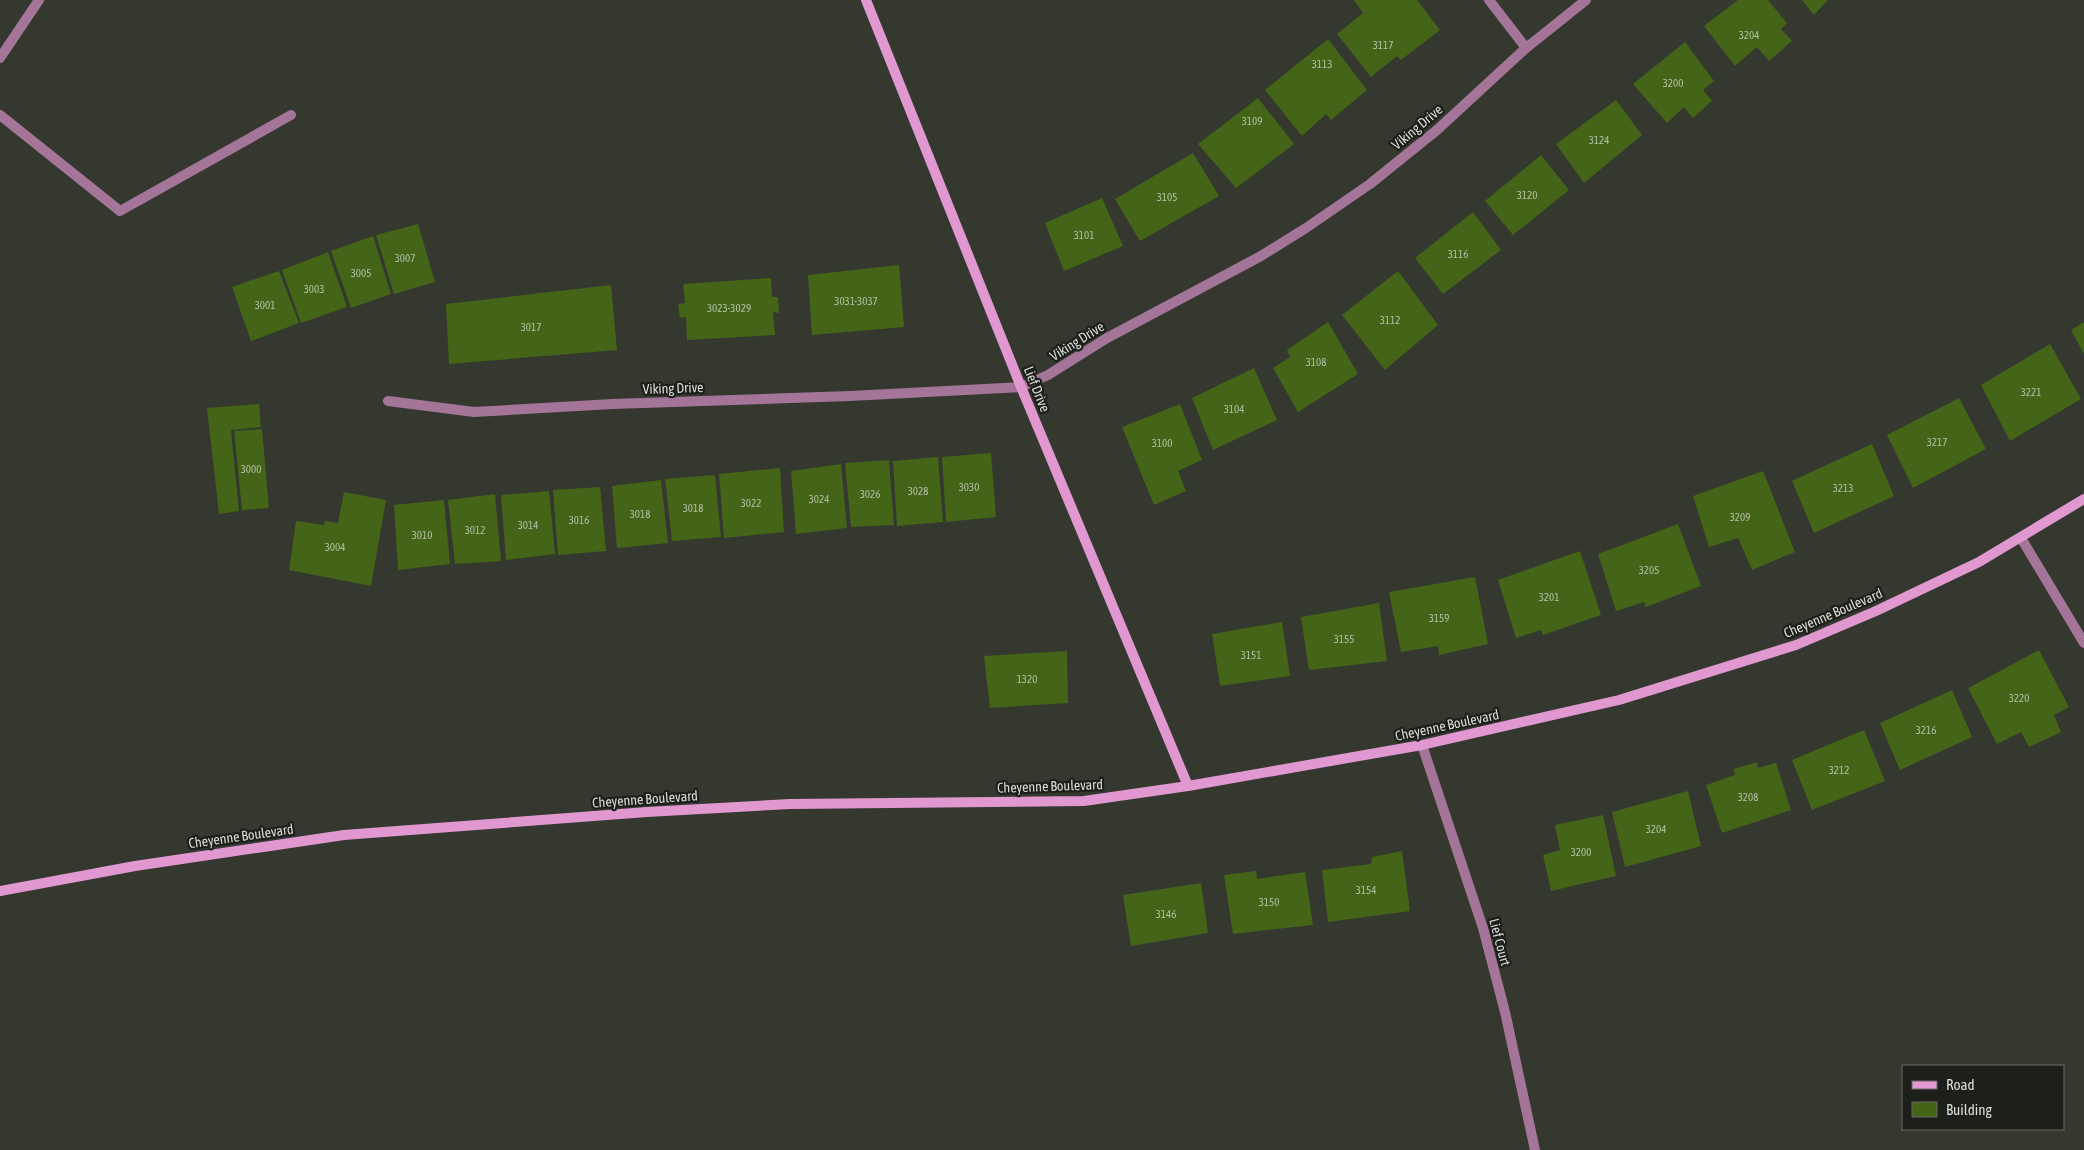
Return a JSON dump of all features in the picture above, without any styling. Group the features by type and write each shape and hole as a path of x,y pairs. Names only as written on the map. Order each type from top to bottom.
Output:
{"street":[{"path":"0,58 39,0"},
{"name":"Lief Drive","path":"866,0 1021,387 1188,786"},
{"path":"1489,0 1526,48"},
{"name":"Viking Drive","path":"388,402 474,412 612,404 850,396 1021,387 1048,375 1107,338 1261,256 1306,228 1370,184 1437,130 1526,48 1586,0"},
{"path":"0,115 120,211 291,115"},
{"name":"Cheyenne Boulevard","path":"0,891 135,866 344,835 647,812 790,804 1084,802 1188,786 1422,745 1619,700 1796,645 1876,611 1970,566 2021,538 2084,499"},
{"path":"2021,538 2084,643"},
{"name":"Lief Court","path":"1422,745 1483,928 1505,1012 1535,1150"}],"building":[{"path":"1354,0 1417,0 1440,30 1401,60 1397,56 1371,77 1337,34 1363,13"},
{"path":"1738,0 1768,0 1787,23 1781,29 1792,41 1769,61 1757,47 1735,66 1704,26"},
{"path":"1802,0 1828,0 1814,15"},
{"path":"1328,39 1367,90 1331,120 1326,114 1302,136 1265,90"},
{"path":"1685,42 1714,81 1703,90 1712,101 1693,118 1684,107 1667,123 1633,84"},
{"path":"1258,98 1294,144 1236,188 1198,144"},
{"path":"1616,100 1642,135 1584,183 1556,144"},
{"path":"1193,153 1219,196 1140,241 1115,199"},
{"path":"1541,155 1569,190 1513,235 1485,201"},
{"path":"1102,198 1123,246 1064,271 1045,223"},
{"path":"1473,212 1501,250 1443,294 1415,258"},
{"path":"418,224 435,282 394,294 376,235"},
{"path":"373,236 391,294 351,308 331,251"},
{"path":"328,252 347,307 301,323 282,270"},
{"path":"899,265 904,327 812,335 808,275"},
{"path":"279,271 299,323 251,341 232,287"},
{"path":"1398,271 1438,325 1385,370 1342,315"},
{"path":"771,278 772,297 778,297 779,313 773,312 775,335 687,340 686,317 680,318 678,304 685,303 683,284"},
{"path":"611,285 617,350 449,364 446,304"},
{"path":"1328,322 1358,374 1298,412 1273,368 1290,357 1287,350"},
{"path":"2084,322 2084,354 2071,330"},
{"path":"2050,344 2081,399 2010,441 1981,385"},
{"path":"1254,368 1277,420 1213,450 1192,398"},
{"path":"1959,398 1986,449 1913,488 1887,435"},
{"path":"259,404 261,427 231,430 239,511 219,514 207,408"},
{"path":"1180,404 1202,460 1178,471 1186,491 1154,505 1122,427"},
{"path":"262,429 269,508 242,510 234,431"},
{"path":"1872,444 1894,496 1814,533 1792,481"},
{"path":"991,453 996,517 946,522 942,457"},
{"path":"938,457 943,522 897,526 893,461"},
{"path":"889,460 894,525 851,527 845,463"},
{"path":"841,464 847,528 796,534 791,471"},
{"path":"780,468 784,532 724,538 719,474"},
{"path":"1763,471 1795,552 1752,570 1738,538 1709,547 1693,496"},
{"path":"715,475 721,537 672,541 665,479"},
{"path":"661,480 668,543 617,548 612,486"},
{"path":"600,487 606,551 558,555 553,490"},
{"path":"549,491 555,554 506,560 501,495"},
{"path":"344,492 386,500 371,586 289,570 296,521 324,525 325,521 338,523"},
{"path":"495,494 501,561 455,564 448,500"},
{"path":"444,500 450,564 398,570 394,505"},
{"path":"1678,524 1701,586 1646,607 1644,602 1616,611 1598,554"},
{"path":"1580,551 1601,615 1543,635 1541,630 1516,638 1498,580"},
{"path":"1475,577 1488,644 1439,655 1438,646 1401,652 1389,592"},
{"path":"1379,603 1387,661 1309,670 1301,617"},
{"path":"1282,622 1290,676 1220,686 1212,634"},
{"path":"2039,650 2069,707 2054,715 2061,732 2029,747 2021,732 1997,744 1968,688"},
{"path":"1067,651 1068,703 990,708 984,656"},
{"path":"1952,690 1972,737 1900,770 1880,723"},
{"path":"1864,730 1885,781 1812,810 1792,760"},
{"path":"1757,762 1758,768 1776,763 1791,810 1722,833 1706,785 1735,775 1734,769"},
{"path":"1688,791 1701,846 1625,867 1612,812"},
{"path":"1603,815 1616,876 1551,891 1543,855 1560,850 1555,825"},
{"path":"1402,851 1410,911 1328,922 1322,870 1371,864 1372,857"},
{"path":"1256,871 1257,879 1305,872 1313,925 1233,934 1224,875"},
{"path":"1201,883 1208,933 1131,946 1123,895"}]}
